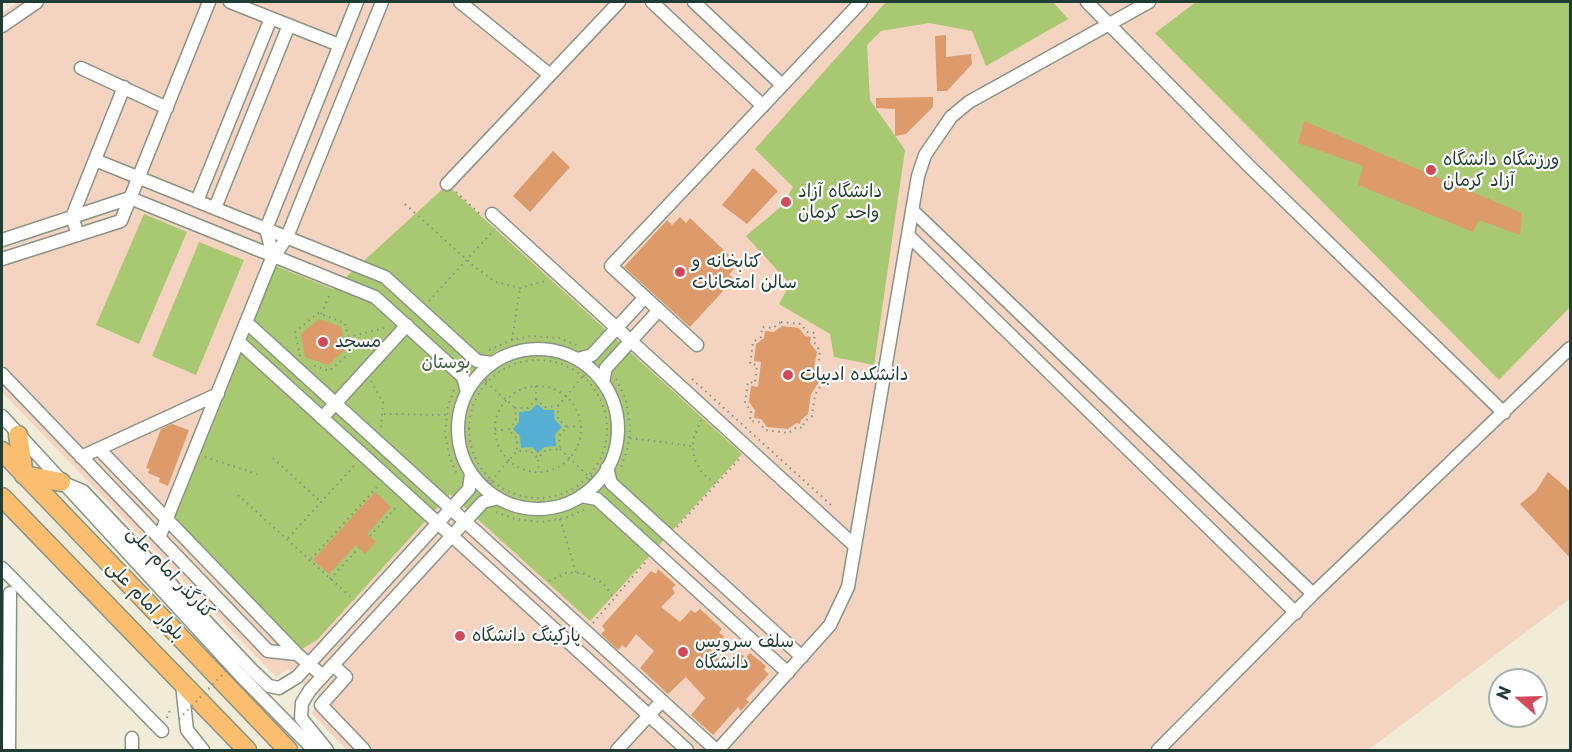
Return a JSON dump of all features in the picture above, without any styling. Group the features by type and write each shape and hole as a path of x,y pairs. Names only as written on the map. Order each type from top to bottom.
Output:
{"highway":[{"path":"18,435 24,475 61,482"},
{"name":"بلوار امام علی","path":"2,451 288,750"},
{"name":"بلوار امام علی","path":"2,497 247,750"}],"street":[{"path":"2,26 37,2"},
{"path":"2,259 121,221 209,2"},
{"path":"230,2 339,45"},
{"path":"273,256 266,229 357,2"},
{"path":"159,538 273,256 287,237 382,2"},
{"path":"460,2 550,75"},
{"path":"447,184 620,2"},
{"path":"652,2 763,106"},
{"path":"694,2 782,85"},
{"path":"697,345 611,266 861,2"},
{"path":"1087,2 1249,165 1504,413"},
{"path":"246,322 717,750 830,626 848,587 918,176 926,155 951,117 969,102 1149,2"},
{"path":"197,201 271,18"},
{"path":"215,208 289,25"},
{"path":"81,68 167,108"},
{"path":"78,235 72,217 124,87"},
{"path":"95,160 385,276 477,360 486,364"},
{"path":"2,240 130,198 375,297 463,376 468,385"},
{"path":"912,210 1313,594"},
{"path":"492,214 855,546"},
{"path":"908,235 1166,490 1296,613"},
{"path":"582,360 592,356 645,297"},
{"path":"602,378 606,368 659,310"},
{"path":"322,418 407,325"},
{"path":"238,342 687,750"},
{"path":"538,348 555,350 582,360 602,378 614,404 617,421 616,445 606,474 588,490 565,504 540,509 522,507 493,493 473,479 463,459 458,434 460,408 468,385 486,364 514,352 538,348"},
{"path":"1158,750 1313,594 1570,348"},
{"path":"2,374 268,651 297,654"},
{"path":"81,457 218,394"},
{"name":"کنارگذر امام علی","path":"2,416 241,676 315,750"},
{"path":"99,449 297,654 323,676"},
{"path":"606,474 611,483 802,657"},
{"path":"61,482 83,491 269,686 279,688 297,677 438,524 469,489 473,479"},
{"path":"588,490 788,673"},
{"path":"327,750 301,718 303,703 323,676 493,493"},
{"path":"2,568 162,731"},
{"path":"9,750 5,687 10,593"},
{"path":"333,665 346,677 321,705 364,750"},
{"path":"182,684 188,730 204,750"},
{"path":"617,750 662,701"},
{"path":"229,733 240,750"}],"path":[{"path":"405,204 466,260 496,282 520,288 551,279"},
{"path":"426,304 495,228"},
{"path":"321,314 333,288"},
{"path":"512,340 520,288"},
{"path":"300,358 295,333 318,313 345,323 351,352 329,371 306,363"},
{"path":"781,322 801,324 807,332 815,333 814,342 820,351 818,368 824,382 815,395 812,416 804,422 803,428 797,427 789,433 765,430 759,422 750,421 751,411 745,403 748,382 755,383 757,365 750,364 753,342 761,337 762,327 772,328 781,322"},
{"path":"348,337 396,325 388,332"},
{"path":"493,493 474,457 468,428 472,408 486,382 486,364 482,355 512,340 531,336 559,339 585,349 582,360 584,376 558,406 558,419 567,427"},
{"path":"584,376 602,378 613,375 622,391 630,419 630,438 616,478 606,474 588,490 546,498 493,493 473,479 462,483 450,459 445,433 446,415 458,382 468,385 486,382 510,365 539,359 567,366 584,376 602,400 607,420 604,450 588,490"},
{"path":"362,374 379,392 384,414 380,430"},
{"path":"692,379 831,505"},
{"path":"486,382 515,408 528,408 537,399"},
{"path":"536,386 537,399 545,407 558,406"},
{"path":"536,386 552,388 566,396 576,410 580,426 578,443 569,458 555,468 539,472 523,469 509,461 499,447 495,430 498,414 506,400 520,390 536,386"},
{"path":"508,430 516,421 515,408"},
{"path":"384,414 446,415"},
{"path":"703,418 697,428 693,446 699,468 716,484"},
{"path":"495,430 508,430 517,438 517,452 509,461 493,493 490,509 515,519 542,522 560,519 592,504 588,490 569,458 560,449 559,436 567,427 580,426"},
{"path":"630,438 693,446"},
{"path":"674,531 758,439"},
{"path":"538,458 546,450 560,449"},
{"path":"517,452 530,451 538,458 539,472"},
{"path":"194,454 257,474"},
{"path":"273,458 321,502"},
{"path":"287,539 357,463"},
{"path":"310,560 380,484"},
{"path":"238,495 354,600"},
{"path":"370,536 400,502"},
{"path":"560,519 576,572"},
{"path":"330,579 359,548"},
{"path":"587,630 613,597 650,557"},
{"path":"542,586 555,577 576,572 598,580 613,597"},
{"path":"179,719 226,671"}],"shaded area":[{"name":"دانشگاه آزاد واحد کرمان","path":"18,2 1570,2 1570,599 1368,750 347,750 312,714 319,698 288,669 276,677 2,392 2,13"}],"green space":[{"path":"886,2 1053,2 1068,19 986,66 972,31 929,23 881,31 867,45 870,100 905,150 874,365 834,357 830,334 779,304 790,284 746,236 783,205 793,187 755,149"},
{"name":"ورزشگاه دانشگاه آزاد کرمان","path":"1196,2 1570,2 1570,307 1499,380 1155,33"},
{"name":"بوستان","path":"447,185 742,454 590,621 450,494 317,640 297,652 168,519 271,264 333,289"},
{"path":"144,214 187,232 139,344 96,325"},
{"path":"199,242 244,260 196,375 152,356"}],"water":[{"path":"537,404 544,410 554,410 555,420 562,427 555,434 556,446 544,447 538,453 532,447 521,448 520,436 513,429 519,422 519,412 530,411"}],"building":[{"path":"946,35 946,57 971,54 972,64 947,91 937,91 935,36"},
{"path":"933,97 933,107 906,134 895,136 895,109 876,108 876,98"},
{"path":"1304,121 1522,213 1520,235 1479,220 1473,232 1358,185 1363,166 1298,143"},
{"path":"553,151 570,167 530,212 513,196"},
{"path":"753,168 778,191 747,224 722,205"},
{"name":"کتابخانه و سالن امتحانات","path":"680,217 686,223 690,218 729,255 724,260 734,269 729,275 734,279 690,327 624,267 667,220 672,225"},
{"name":"مسجد","path":"319,319 341,327 345,350 328,365 305,357 301,334"},
{"name":"دانشکده ادبیات","path":"782,326 799,328 805,336 811,337 810,343 817,352 814,368 819,382 811,394 808,414 800,424 796,423 788,429 767,427 761,419 754,418 755,410 749,402 751,386 758,387 761,362 754,361 756,344 764,338 765,331 774,332"},
{"path":"172,424 189,430 168,486 159,482 160,478 148,473 150,469 146,468 161,429"},
{"path":"1548,472 1570,491 1570,558 1520,504 1536,491"},
{"path":"375,492 391,507 367,534 376,542 365,554 356,545 329,574 313,560"},
{"name":"سلف سرویس دانشگاه","path":"658,569 676,585 672,588 675,593 661,607 680,622 691,610 695,613 700,609 722,629 719,633 724,636 711,651 730,669 742,654 745,658 750,653 766,666 764,670 769,674 746,699 749,702 741,711 738,707 713,735 691,715 705,698 686,677 668,694 640,668 654,651 636,634 626,648 622,645 618,650 601,634 605,630 602,626 651,571 656,574"}],"place":[{"name":"ورزشگاه دانشگاه آزاد کرمان","path":"1431,170"},
{"name":"دانشگاه آزاد واحد کرمان","path":"786,202"},
{"name":"کتابخانه و سالن امتحانات","path":"680,272"},
{"name":"مسجد","path":"323,342"},
{"name":"دانشکده ادبیات","path":"788,375"},
{"name":"پارکینگ دانشگاه","path":"460,636"},
{"name":"سلف سرویس دانشگاه","path":"683,652"}]}
